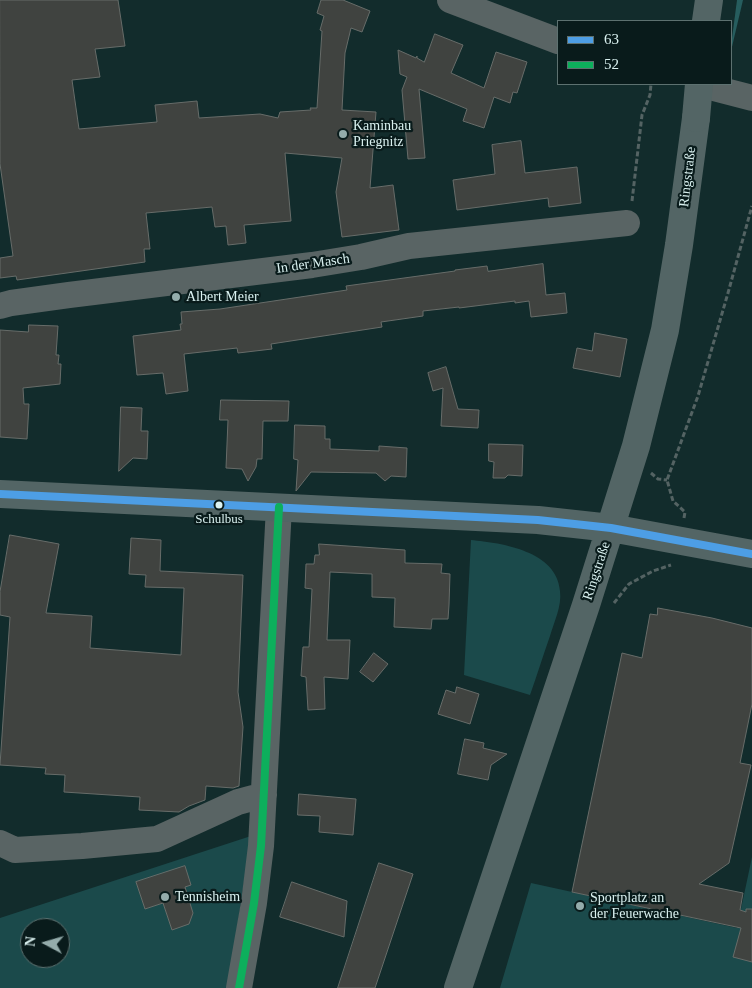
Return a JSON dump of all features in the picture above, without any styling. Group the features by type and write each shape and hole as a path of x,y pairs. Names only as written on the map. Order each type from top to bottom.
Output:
{"main road":[{"path":"706,20 709,0"},
{"name":"Ringstraße","path":"458,988 586,605 636,446 665,330 679,245 699,85"},
{"path":"0,496 538,520 611,528 752,554"}],"street":[{"path":"450,0 557,41"},
{"path":"703,85 752,98"},
{"name":"In der Masch","path":"0,306 60,296 312,265 361,257 409,246 627,223"},
{"path":"239,988 254,903 261,846 279,507"},
{"path":"0,843 15,850 82,846 157,838 238,802 264,795"}],"path":[{"path":"627,223 634,195 642,115 650,95 651,85"},
{"path":"586,605 607,612 629,584 653,571 672,564 685,512 673,500 666,480 698,396 752,206"},
{"path":"650,473 658,479 666,480"}],"shaded area":[{"path":"737,0 743,0 732,47"},
{"path":"471,540 512,547 526,552 539,558 557,577 560,591 559,608 530,695 464,675"},
{"path":"251,836 228,988 0,988 0,918"},
{"name":"Sportplatz an der Feuerwache","path":"752,857 752,988 500,988 531,883 737,928"}],"building":[{"path":"0,0 118,0 125,46 95,49 100,77 72,80 79,129 157,122 155,105 197,101 199,118 260,114 278,118 280,112 317,108 322,31 320,30 324,16 317,13 321,0 343,0 370,11 362,32 351,28 345,53 342,110 376,112 370,188 393,185 399,230 342,237 336,192 342,158 285,153 291,221 244,225 246,243 228,245 226,226 215,227 212,207 146,213 150,249 144,249 145,262 17,280 16,276 0,278 0,258 13,256 0,164"},
{"path":"435,34 463,45 451,73 484,88 496,52 527,62 517,93 513,92 510,103 494,97 484,128 463,121 467,109 419,89 425,158 408,159 402,90 407,77 400,74 398,50 416,58 417,56 417,58 424,62"},
{"path":"521,141 525,173 577,167 581,203 549,207 548,198 457,210 453,180 495,174 492,145"},
{"path":"543,264 546,295 565,293 567,313 531,317 529,301 515,303 515,301 423,311 423,316 381,322 382,327 271,344 272,349 238,353 237,348 184,354 188,391 166,394 163,373 137,375 133,336 181,330 181,312 220,309 347,290 346,286 455,270 487,266 488,271"},
{"path":"29,325 58,326 56,355 59,355 58,364 61,364 60,384 23,388 24,404 29,404 27,439 0,437 0,330 28,332"},
{"path":"595,333 627,339 620,377 573,368 577,348 592,351"},
{"path":"446,367 458,409 479,410 478,428 441,426 443,388 433,391 428,373"},
{"path":"221,400 289,401 288,421 263,421 262,459 257,459 256,467 248,481 242,469 226,468 228,420 220,420"},
{"path":"121,407 142,408 141,431 148,431 147,459 133,458 119,471"},
{"path":"295,425 325,426 325,439 330,439 330,449 379,451 379,446 407,448 406,477 391,476 385,481 376,473 311,472 296,491 298,460 294,459"},
{"path":"489,444 523,445 522,476 508,475 505,478 493,478 494,462 489,461"},
{"path":"10,535 59,544 46,613 92,616 90,648 181,655 184,588 145,587 146,575 129,574 131,538 161,540 160,571 243,575 238,692 243,727 239,786 233,788 206,786 205,800 179,812 139,810 140,797 64,792 65,775 45,774 46,768 0,765 10,617 0,615 0,592"},
{"path":"319,544 405,550 405,563 442,564 441,573 450,574 449,605 448,619 432,619 431,629 394,627 395,598 372,597 372,574 330,572 327,640 350,640 348,679 324,677 325,709 308,710 306,677 301,676 303,647 309,647 312,589 305,588 306,564 314,564 315,555 319,555"},
{"path":"658,608 752,628 752,704 740,763 751,765 729,863 699,884 743,893 740,910 746,912 746,909 752,909 752,962 733,957 741,928 572,892 622,653 642,658 650,614 657,615"},
{"path":"374,653 388,664 373,682 360,672"},
{"path":"457,687 479,694 470,724 438,714 446,690 455,693"},
{"path":"465,739 484,743 483,748 507,754 491,765 488,780 458,774"},
{"path":"299,794 356,799 353,835 319,832 320,816 298,815"},
{"path":"379,863 413,874 375,988 338,988"},
{"name":"Tennisheim","path":"185,866 191,885 185,887 193,913 189,924 172,930 163,903 145,909 136,882"},
{"path":"292,882 347,901 344,937 280,917"}],"transit line":[{"name":"63","path":"0,494 538,520 611,528 752,554"},
{"name":"52","path":"239,988 254,903 261,846 279,507"}],"place":[{"name":"Kaminbau Priegnitz","path":"343,134"},
{"name":"Albert Meier","path":"176,297"},
{"name":"Schulbus","path":"219,505"},
{"name":"Tennisheim","path":"165,897"},
{"name":"Sportplatz an der Feuerwache","path":"580,906"}]}
